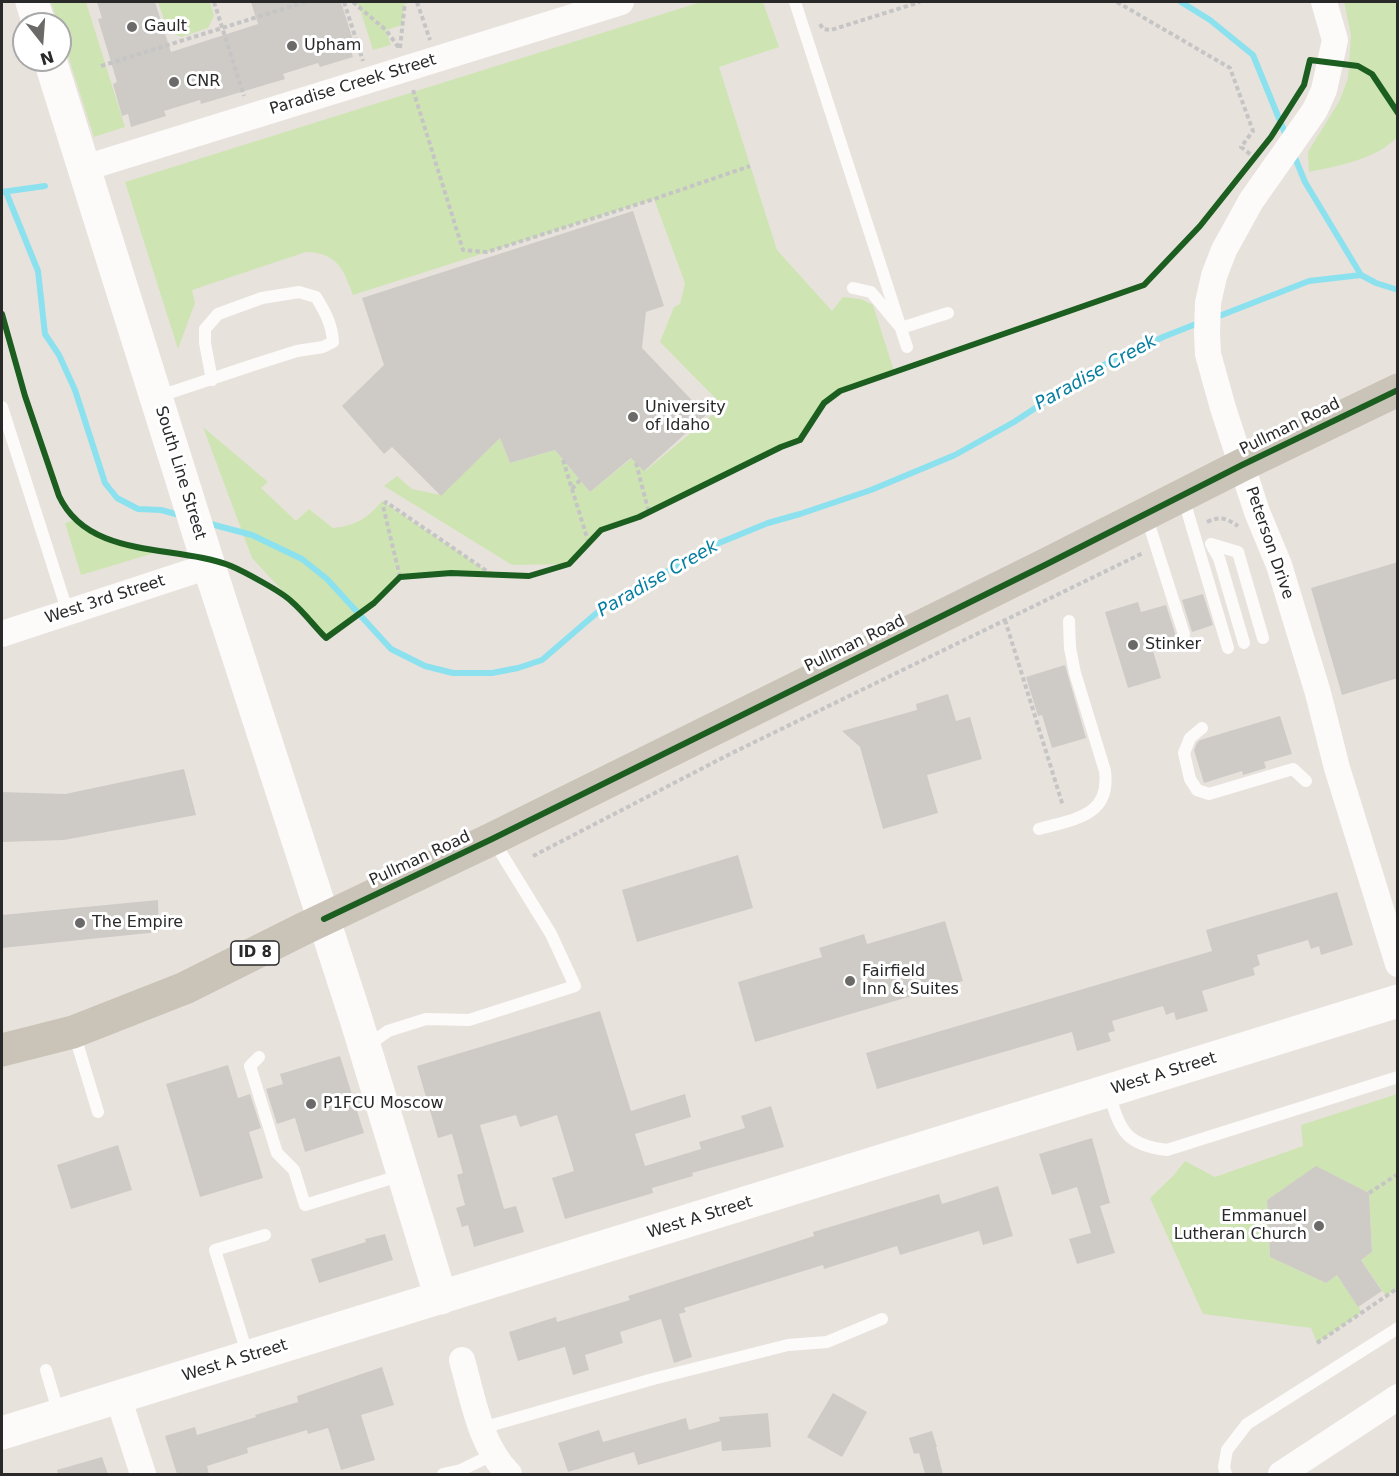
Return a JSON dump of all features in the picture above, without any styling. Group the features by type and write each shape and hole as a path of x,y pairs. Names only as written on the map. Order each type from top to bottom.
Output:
{"main road":[{"name":"Pullman Road","path":"2,1050 73,1032 185,988 492,839 1242,465 1398,390"}],"street":[{"name":"Paradise Creek Street","path":"85,168 621,2"},
{"name":"Peterson Drive","path":"1324,2 1335,40 1324,90 1300,132 1271,155 1251,201 1224,250 1214,276 1208,303 1208,354 1257,512 1279,565 1398,964"},
{"name":"South Line Street","path":"54,72 206,556 365,1048 405,1183"},
{"name":"West 3rd Street","path":"2,634 68,613 206,556"},
{"name":"West A Street","path":"2,1433 1398,1001"},
{"path":"405,1183 441,1298"},
{"path":"248,1356 395,1296 412,1283 419,1258 405,1183"},
{"path":"462,1360 482,1428 503,1469"},
{"path":"118,1397 143,1474"},
{"path":"1281,1474 1398,1397"}],"lane":[{"path":"795,2 907,347"},
{"path":"854,288 871,292 901,328"},
{"path":"157,397 212,380 265,361 297,351 323,347 333,342 333,330 316,297 298,292 262,298 218,314 205,329 205,343 212,380"},
{"path":"901,328 948,313"},
{"path":"2,407 68,613"},
{"path":"1182,496 1228,648"},
{"path":"1146,514 1184,634"},
{"path":"1244,643 1219,558 1211,544 1238,552 1263,638"},
{"path":"1039,829 1086,815 1102,801 1106,791 1105,771 1071,656 1069,621"},
{"path":"1202,728 1190,738 1184,753 1190,779 1197,790 1209,794 1293,769 1306,781"},
{"path":"365,1048 388,1031 426,1018 469,1020 574,986 551,934 492,839"},
{"path":"73,1032 98,1112"},
{"path":"259,1057 250,1066 273,1142 277,1153 294,1170 305,1205 405,1183"},
{"path":"1108,1092 1122,1130 1134,1141 1149,1148 1167,1150 1398,1077"},
{"path":"248,1356 215,1250 265,1235"},
{"path":"482,1428 777,1348 827,1342 882,1319"},
{"path":"1226,1474 1224,1467 1227,1450 1246,1424 1398,1328"},
{"path":"46,1370 59,1415"},
{"path":"443,1474 461,1470 503,1469"}],"path":[{"path":"214,2 244,99 255,95"},
{"path":"100,66 306,2"},
{"path":"344,2 363,61"},
{"path":"353,2 386,30 400,49"},
{"path":"400,49 405,2"},
{"path":"417,2 430,40"},
{"path":"816,20 823,28 831,30 920,2"},
{"path":"1118,2 1230,68 1253,130 1242,147 1255,158"},
{"path":"420,43 441,37"},
{"path":"391,52 410,46"},
{"path":"352,64 372,58"},
{"path":"413,89 463,250 487,252 750,166"},
{"path":"1248,166 1255,158 1271,155"},
{"path":"562,460 589,544"},
{"path":"636,463 649,513"},
{"path":"572,489 580,480"},
{"path":"400,577 383,506 386,501 494,576"},
{"path":"639,517 659,508"},
{"path":"1193,530 1219,517 1231,521 1243,531"},
{"path":"582,550 595,537"},
{"path":"533,856 730,754 1156,547"},
{"path":"483,575 506,576"},
{"path":"393,584 400,577 410,576"},
{"path":"1005,620 1063,807"},
{"path":"1369,1193 1398,1174"},
{"path":"1317,1343 1398,1288"}],"green space":[{"path":"51,2 86,2 125,127 94,137 72,68 72,12 54,12"},
{"path":"158,2 210,2 214,16 208,28 181,37 168,31"},
{"path":"353,2 405,2 402,25 386,30 391,45 373,50 359,6"},
{"path":"701,2 763,2 779,47 719,67 777,250 832,311 843,297 861,299 873,305 894,371 840,391 824,403 800,440 781,447 639,517 601,530 569,564 512,565 384,486 397,476 412,489 441,495 500,438 510,463 555,450 590,492 632,458 645,471 723,406 660,342 674,307 680,304 685,283 654,199 353,295 342,270 332,259 325,255 306,252 192,290 195,303 178,349 125,182"},
{"path":"1344,2 1397,2 1397,137 1389,145 1368,156 1309,172 1308,152 1340,100 1348,78 1351,35"},
{"path":"203,427 268,482 261,488 296,521 309,509 333,528 348,525 372,512 382,501 494,576 451,573 400,577 374,603 326,638 252,558"},
{"path":"75,520 105,537 161,551 81,575 65,523"},
{"path":"1397,1094 1397,1288 1386,1296 1361,1260 1372,1252 1369,1193 1316,1167 1267,1200 1270,1257 1326,1283 1337,1275 1362,1312 1317,1343 1311,1328 1203,1314 1150,1198 1185,1161 1215,1177 1303,1146 1301,1125"}],"building":[{"path":"97,2 155,2 171,52 258,24 251,2 341,2 354,43 349,45 353,57 320,67 318,63 283,74 285,79 201,104 200,100 164,111 166,116 131,127 128,114 122,116 113,84 117,82 98,19 102,18"},
{"path":"633,211 664,306 646,312 642,348 706,415 644,471 631,458 590,492 555,450 510,463 500,438 441,496 392,447 384,454 342,406 384,365 362,298"},
{"path":"1398,562 1398,678 1342,695 1311,588"},
{"path":"1203,594 1213,625 1192,632 1182,600"},
{"name":"Stinker","path":"1138,602 1141,612 1166,605 1176,636 1151,644 1161,678 1128,688 1105,612"},
{"path":"1065,665 1086,738 1052,748 1042,715 1038,716 1026,677"},
{"path":"948,694 956,721 970,717 982,759 927,775 938,813 883,829 860,747 842,731 917,710 916,704"},
{"path":"1280,716 1292,754 1264,762 1266,768 1243,775 1242,771 1204,783 1194,750 1200,740"},
{"path":"184,769 196,815 64,840 2,842 2,792 65,794"},
{"path":"738,855 753,908 637,942 622,890"},
{"path":"1337,892 1353,945 1321,955 1319,946 1311,949 1308,940 1257,955 1260,965 1253,968 1255,975 1202,991 1208,1011 1176,1020 1174,1012 1166,1015 1163,1006 1112,1021 1115,1031 1108,1033 1111,1041 1077,1051 1072,1032 877,1089 866,1053 1212,951 1206,930"},
{"name":"The Empire","path":"158,900 159,932 2,948 2,915"},
{"name":"Fairfield Inn & Suites","path":"945,921 963,981 755,1042 738,982 822,957 819,948 864,934 867,944"},
{"path":"600,1011 631,1111 685,1094 691,1117 635,1134 645,1166 701,1149 699,1142 745,1128 741,1116 771,1106 784,1147 692,1173 693,1176 652,1188 653,1193 565,1219 552,1178 574,1171 557,1115 520,1127 516,1115 480,1125 504,1209 516,1206 524,1232 474,1247 468,1225 462,1227 456,1208 465,1205 457,1175 463,1173 452,1134 438,1138 417,1066"},
{"name":"P1FCU Moscow","path":"340,1056 364,1133 305,1152 295,1118 277,1124 266,1089 283,1084 280,1074"},
{"path":"228,1065 238,1098 250,1094 261,1128 249,1132 263,1178 200,1197 166,1084"},
{"path":"1092,1138 1110,1203 1100,1206 1115,1253 1077,1264 1069,1239 1091,1233 1077,1187 1052,1195 1039,1154"},
{"path":"118,1145 132,1190 71,1209 57,1165"},
{"name":"Emmanuel Lutheran Church","path":"1316,1166 1369,1193 1372,1252 1361,1260 1382,1291 1358,1307 1337,1275 1326,1283 1270,1257 1267,1200"},
{"path":"998,1186 1013,1236 983,1245 979,1231 900,1255 897,1246 824,1269 823,1265 684,1308 686,1312 679,1314 692,1357 674,1363 661,1319 620,1332 623,1343 585,1355 589,1370 573,1375 565,1347 518,1361 509,1332 556,1317 557,1322 630,1300 628,1296 814,1236 813,1232 939,1194 942,1204"},
{"path":"385,1234 393,1260 319,1283 311,1259"},
{"path":"382,1367 394,1405 361,1415 375,1460 341,1470 328,1428 308,1434 307,1430 247,1448 248,1453 207,1466 209,1474 177,1474 165,1436 195,1427 197,1435 256,1417 255,1415 298,1402 297,1396"},
{"path":"833,1393 867,1412 842,1457 807,1437"},
{"path":"768,1413 771,1447 722,1451 721,1441 638,1465 634,1452 568,1472 558,1443 599,1430 603,1442 686,1418 689,1430 720,1421 719,1417"},
{"path":"932,1431 943,1474 925,1474 919,1453 914,1454 909,1438"},
{"path":"102,1457 108,1474 58,1474 57,1470"}],"waterway":[{"name":"Paradise Creek","path":"1181,2 1210,20 1253,55 1287,138"},
{"name":"Paradise Creek","path":"1293,153 1305,182 1361,275 1398,290"},
{"name":"Paradise Creek","path":"2,192 45,186"},
{"name":"Paradise Creek","path":"6,192 38,271 45,334 59,355 75,390 105,483 117,498 138,509 161,510 183,516"},
{"name":"Paradise Creek","path":"1214,318 1309,281 1361,275"},
{"name":"Paradise Creek","path":"207,523 252,535 302,559 327,579 391,649 425,666 453,673 492,673 518,668 542,660 606,605 714,545 768,523 871,490 955,455 1014,422 1095,369 1201,322"}],"cycle path":[{"path":"2,314 25,396 59,496 73,516 91,531 112,540 135,547 209,559 231,566 286,597 326,638 374,603 400,577 451,573 529,576 569,564 601,530 639,517 781,447 800,440 824,403 840,391 1144,285 1200,226 1271,137 1304,85 1310,60 1358,66 1372,74 1398,113"},
{"path":"324,919 492,839 1242,465 1398,390"}],"place":[{"name":"Gault","path":"132,27"},
{"name":"Upham","path":"292,46"},
{"name":"CNR","path":"174,82"},
{"name":"University of Idaho","path":"633,417"},
{"name":"Stinker","path":"1133,645"},
{"name":"The Empire","path":"80,923"},
{"name":"Fairfield Inn & Suites","path":"850,981"},
{"name":"P1FCU Moscow","path":"311,1104"},
{"name":"Emmanuel Lutheran Church","path":"1319,1226"}]}
